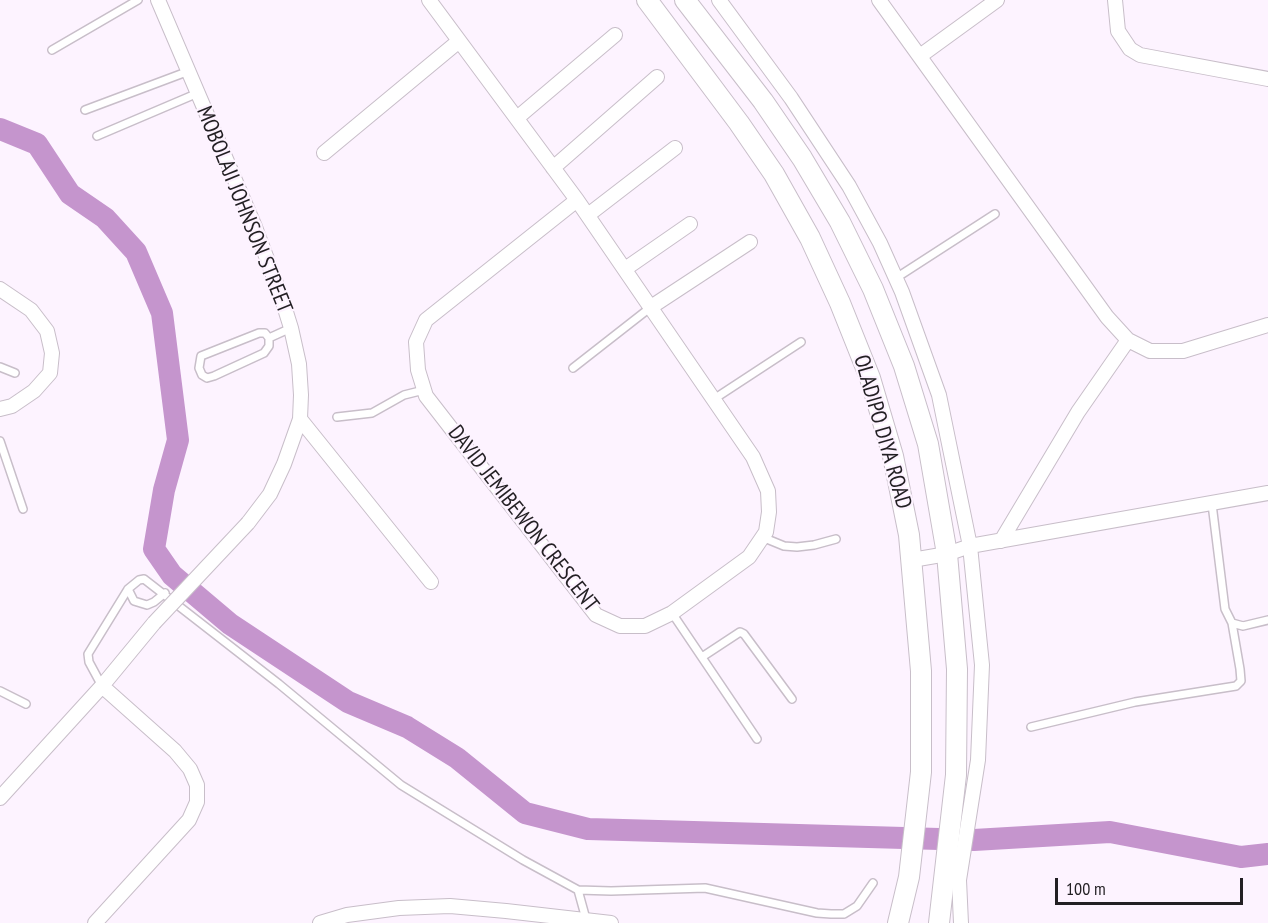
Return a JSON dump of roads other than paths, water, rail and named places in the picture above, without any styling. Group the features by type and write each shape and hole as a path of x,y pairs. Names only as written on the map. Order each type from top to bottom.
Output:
{"main road":[{"name":"OLADIPO DIYA ROAD","path":"647,0 774,174 810,238 840,303 870,378 893,456 909,535 921,671 921,772 909,877 898,923"},
{"name":"OLADIPO DIYA ROAD","path":"685,0 763,101 802,158 840,222 873,289 904,366 928,444 947,554 965,776 952,880 939,923"}],"street":[{"name":"MOBOLAJI JOHNSON STREET","path":"102,686 154,623 248,523 270,494 284,464 300,419 299,364 291,328 255,226 158,0"},
{"name":"DAVID JEMIBEWON CRESCENT","path":"429,0 517,118 588,215 753,457 768,491 769,512 766,532 748,557 672,613 645,626 620,626 596,615 426,396 418,370 416,342 426,320 577,200"},
{"path":"719,0 827,150 849,186 896,278 918,331 939,394 970,546 982,665 978,760 965,776"},
{"path":"879,0 1107,317 1128,340 1150,351 1183,351 1268,325"},
{"path":"920,56 997,0"},
{"path":"1115,0 1118,31 1130,49 1140,55 1268,79"},
{"path":"517,118 615,35"},
{"path":"324,153 459,41"},
{"path":"553,168 657,78"},
{"path":"588,215 675,148"},
{"path":"625,269 690,224"},
{"path":"651,307 750,242"},
{"path":"0,289 31,310 47,331 52,353 50,373 39,385 12,405 0,409"},
{"path":"1001,541 1078,412 1128,340"},
{"path":"300,419 431,582"},
{"path":"912,560 947,554 970,546 1268,493"},
{"path":"0,798 102,686 175,751 190,769 197,784 197,802 189,820 95,923"},
{"path":"952,880 961,923"},
{"path":"320,923 347,915 399,908 450,906 611,923"}],"lane":[{"path":"52,50 138,0"},
{"path":"85,110 189,71"},
{"path":"97,136 198,93"},
{"path":"896,278 995,214"},
{"path":"573,368 651,307"},
{"path":"269,338 291,328"},
{"path":"259,333 265,333 269,338 269,346 264,353 214,376 207,378 201,375 199,368 201,356 259,333"},
{"path":"714,399 801,342"},
{"path":"0,367 15,373"},
{"path":"337,417 372,412 404,395 424,390"},
{"path":"0,441 23,509"},
{"path":"1031,727 1135,702 1236,686 1241,681 1232,623 1225,609 1212,504"},
{"path":"762,537 784,546 797,547 836,539"},
{"path":"102,686 89,662 88,654 128,589 139,580 144,579 165,593 279,684 401,785 523,860 578,890 705,888 817,914 844,914 857,906 873,883"},
{"path":"128,589 134,601 147,605 165,593"},
{"path":"672,613 758,739"},
{"path":"1232,623 1243,626 1268,620"},
{"path":"702,657 740,632 744,634 792,699"},
{"path":"0,691 26,704"},
{"path":"578,890 586,919"}],"waterway":[{"path":"0,129 37,144 70,194 105,218 136,252 162,313 178,440 164,490 154,549 172,575 230,624 348,702 407,727 457,758 525,813 588,829 974,840 1110,832 1241,857 1268,854"}]}
